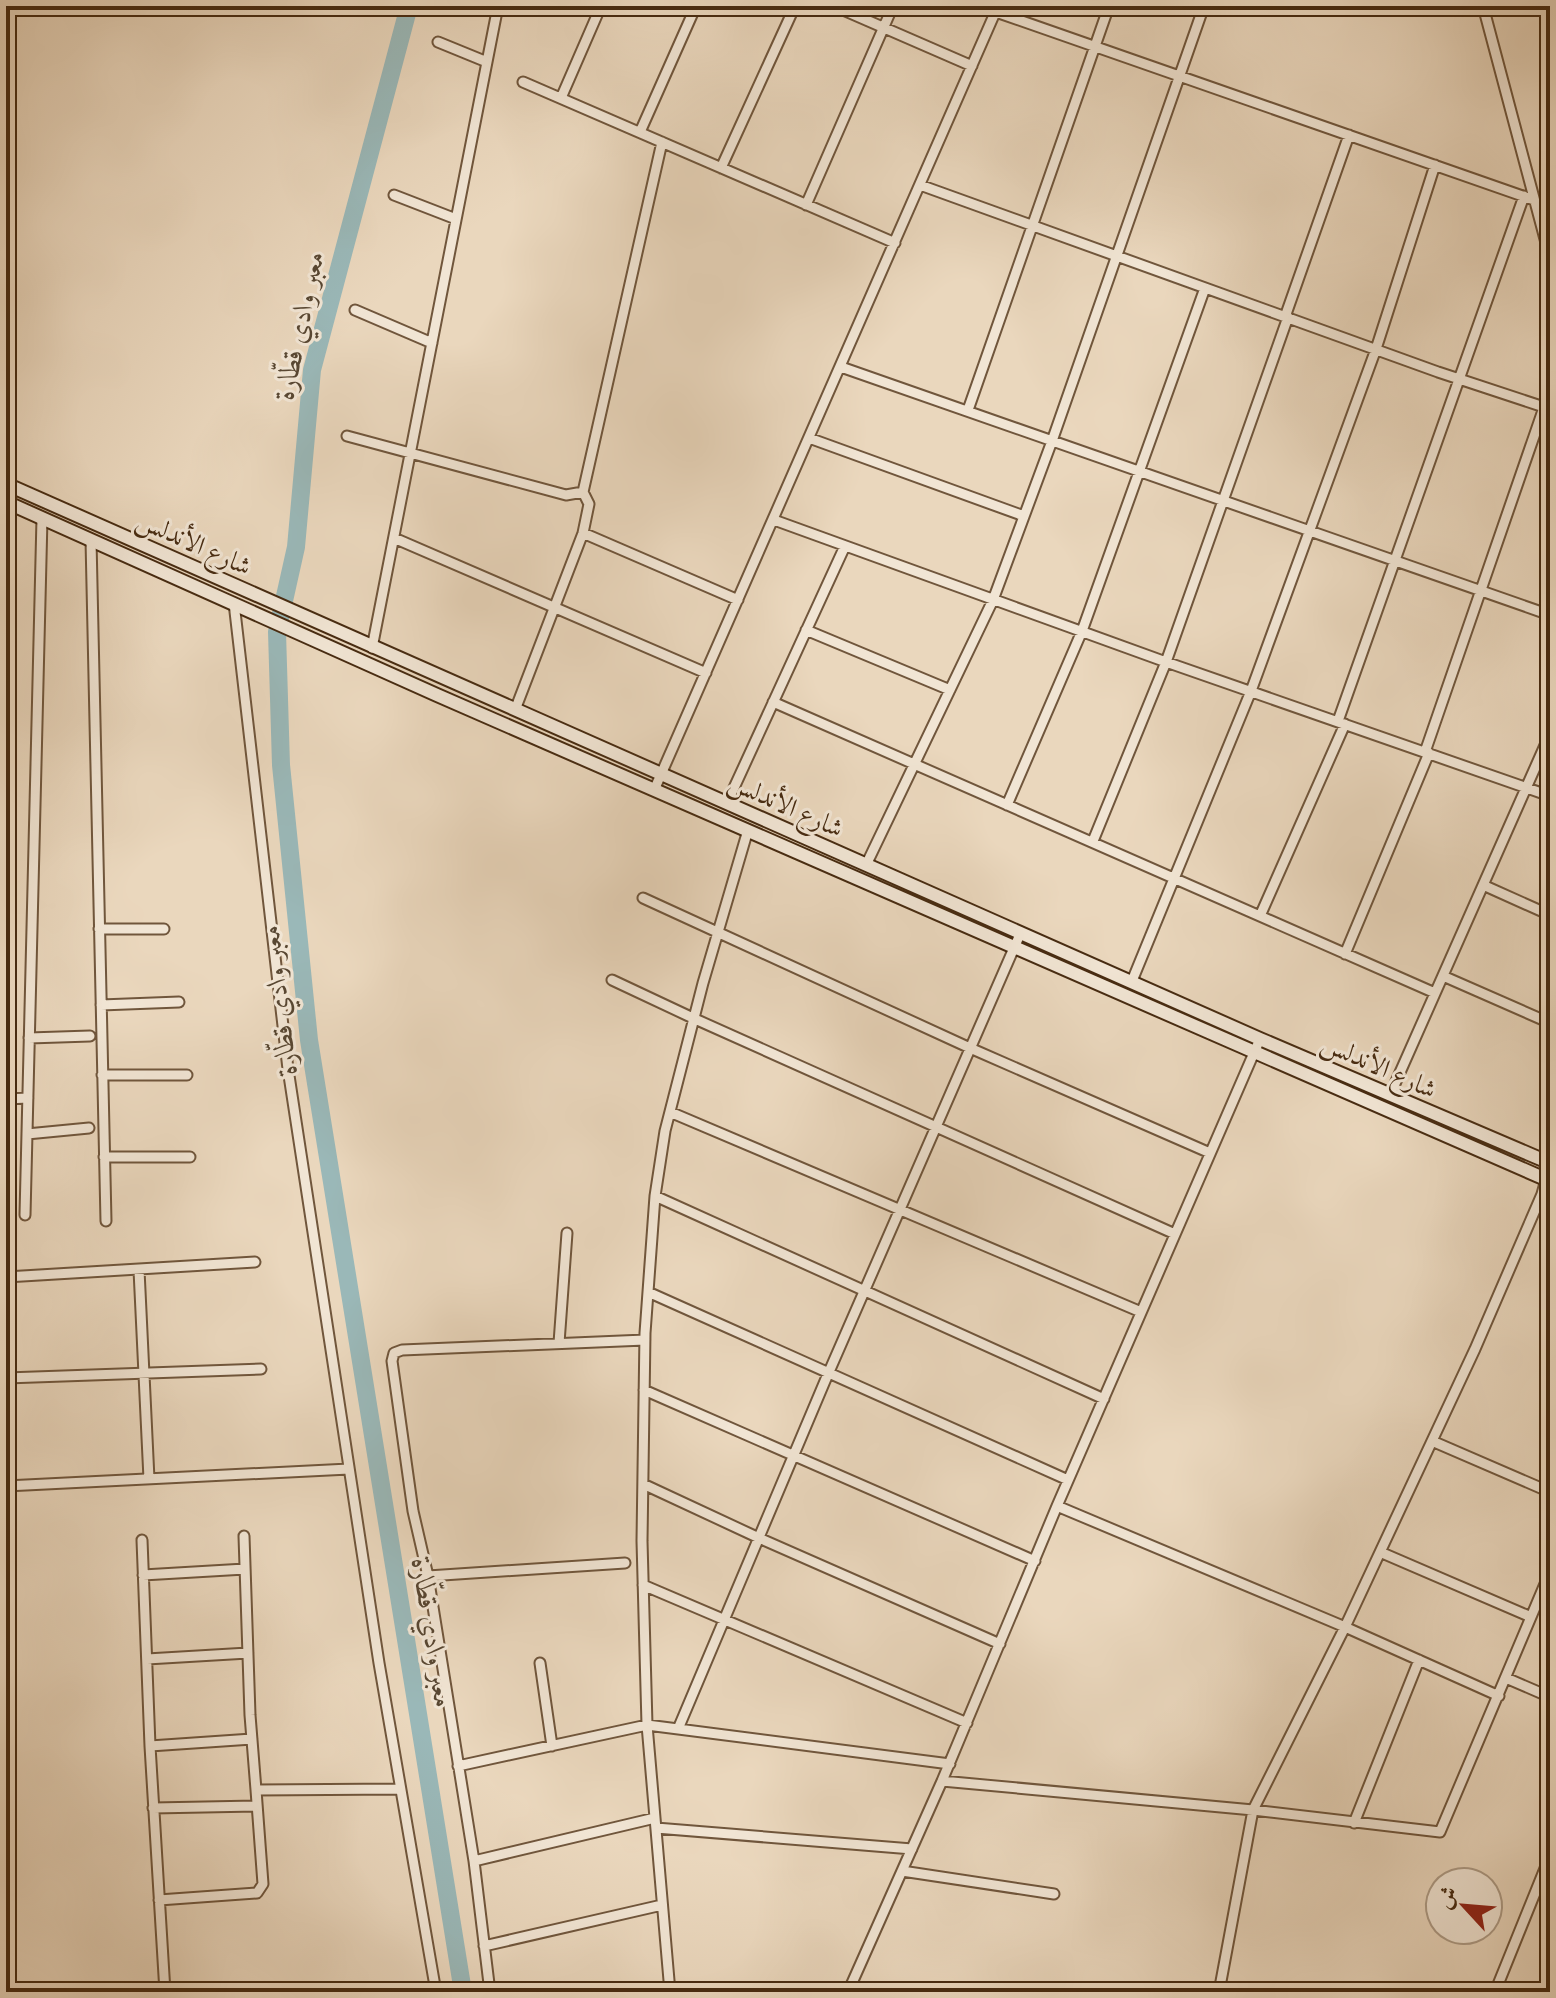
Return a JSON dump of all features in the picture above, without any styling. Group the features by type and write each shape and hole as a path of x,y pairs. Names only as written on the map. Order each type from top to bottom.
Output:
{"main road":[{"name":"شارع الأندلس","path":"6,484 372,648 1550,1164"},
{"name":"شارع الأندلس","path":"6,502 465,707 1548,1180"}],"street":[{"path":"372,648 498,6"},
{"path":"561,98 601,6"},
{"path":"640,132 696,6"},
{"path":"721,168 795,6"},
{"path":"834,6 972,66"},
{"path":"806,205 893,6"},
{"path":"968,410 1109,6"},
{"path":"867,863 993,600 1118,256 1204,6"},
{"path":"1483,6 1529,198 1550,258"},
{"path":"655,788 997,9 1094,47 1529,198"},
{"path":"438,42 487,62"},
{"path":"523,82 895,243"},
{"path":"1093,841 1166,662 1349,135"},
{"path":"515,710 583,533 589,504 583,492 662,142"},
{"path":"1132,981 1251,691 1376,349 1435,165"},
{"path":"920,185 1547,408"},
{"path":"394,195 456,219"},
{"path":"1260,916 1342,723 1393,561 1529,198"},
{"path":"1007,805 1082,631 1205,288"},
{"path":"355,310 432,343"},
{"path":"841,367 1550,614"},
{"path":"1345,954 1427,752 1480,591 1547,408 1550,390"},
{"path":"347,436 566,495 583,492"},
{"path":"809,438 1024,516"},
{"path":"25,1215 42,518"},
{"path":"774,520 1166,662 1550,796"},
{"path":"583,533 738,600"},
{"path":"394,538 706,673"},
{"path":"91,540 106,1221"},
{"path":"727,803 845,546"},
{"path":"234,603 288,1069 400,1789 436,1992"},
{"path":"806,630 950,690"},
{"path":"773,702 1435,993"},
{"path":"1390,1095 1550,734"},
{"path":"656,1992 670,1990 647,1725 643,1585 645,1340 655,1196 670,1112 748,830"},
{"path":"1483,885 1550,915"},
{"path":"643,898 970,1048 1210,1153"},
{"path":"99,929 164,929"},
{"path":"678,1729 829,1372 1021,932"},
{"path":"1443,976 1550,1023"},
{"path":"612,980 1175,1234"},
{"path":"101,1005 179,1002"},
{"path":"29,1038 90,1036"},
{"path":"848,1992 950,1764 1068,1480 1260,1039"},
{"path":"102,1075 187,1075"},
{"path":"6,1099 28,1098"},
{"path":"670,1112 1141,1312"},
{"path":"27,1134 89,1128"},
{"path":"104,1157 190,1157"},
{"path":"1219,1992 1253,1810 1345,1627 1475,1349 1548,1180 1550,1164"},
{"path":"655,1196 1104,1399"},
{"path":"559,1343 567,1233"},
{"path":"6,1277 255,1262"},
{"path":"139,1270 149,1479"},
{"path":"648,1292 1068,1480"},
{"path":"490,1992 474,1861 428,1576 413,1511 392,1361 394,1353 402,1350 645,1340"},
{"path":"6,1378 261,1369"},
{"path":"644,1390 1035,1561"},
{"path":"1432,1441 1550,1492"},
{"path":"6,1486 349,1469"},
{"path":"643,1484 1000,1644"},
{"path":"1057,1506 1345,1627 1499,1696"},
{"path":"159,1900 257,1893 263,1884 252,1739 244,1536"},
{"path":"142,1540 153,1808 165,1992"},
{"path":"1380,1552 1531,1617"},
{"path":"428,1576 625,1563"},
{"path":"143,1575 245,1569"},
{"path":"942,1781 1253,1810 1440,1832 1550,1572"},
{"path":"643,1585 967,1723"},
{"path":"147,1659 248,1653"},
{"path":"1354,1823 1419,1660"},
{"path":"540,1663 552,1746"},
{"path":"1506,1678 1550,1697"},
{"path":"458,1766 647,1725 950,1764"},
{"path":"150,1746 252,1739"},
{"path":"256,1790 400,1789"},
{"path":"153,1808 257,1806"},
{"path":"474,1861 655,1823 912,1849"},
{"path":"1495,1992 1550,1856"},
{"path":"902,1871 1054,1894"},
{"path":"484,1946 662,1905"}],"waterway":[{"name":"معبر وادي قطّارة","path":"409,6 312,370 296,547 277,632 281,765 309,1040 463,1992"}]}
